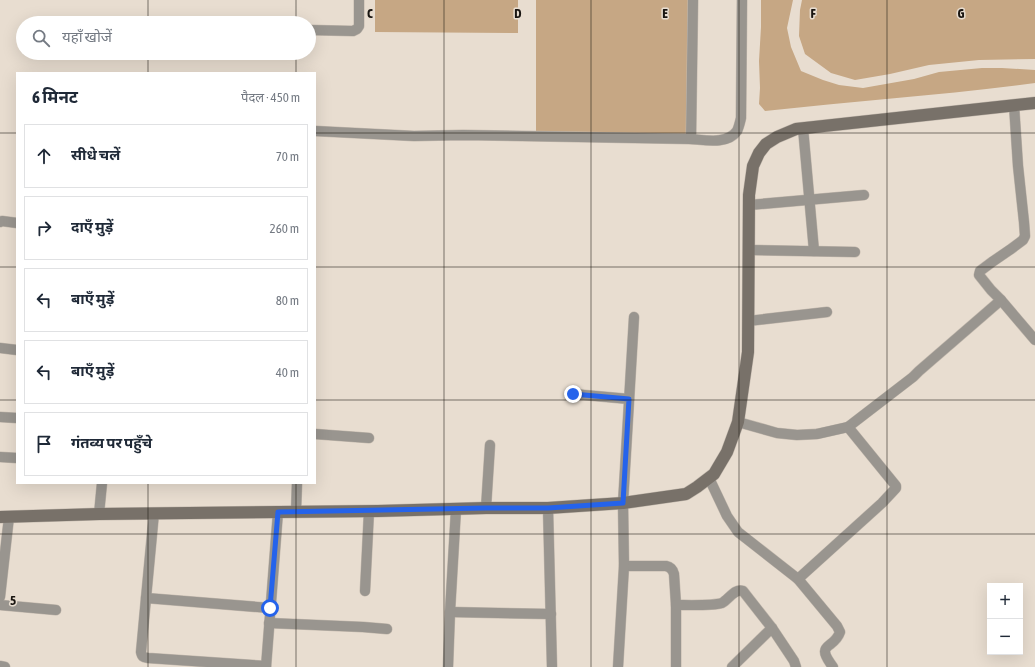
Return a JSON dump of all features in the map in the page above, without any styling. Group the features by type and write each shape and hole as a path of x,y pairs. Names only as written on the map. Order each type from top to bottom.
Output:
{"street":[{"path":"316,30 357,30 359,26 359,0"},
{"path":"691,139 693,0"},
{"path":"316,131 414,136 463,135 719,140 732,136 737,130 741,118 742,0"},
{"path":"0,597 4,517 154,513 548,508 623,503 686,494 714,474 727,452 738,422 748,352 749,195 753,166 759,153 766,144 777,137 796,129 1035,103"},
{"path":"1014,105 1025,236 1023,240 980,271 979,275 1035,340"},
{"path":"803,128 814,251"},
{"path":"749,205 864,195"},
{"path":"0,222 16,223"},
{"path":"749,250 855,252"},
{"path":"738,422 777,433 797,435 817,434 848,428 913,378 919,371 1002,300"},
{"path":"748,321 827,312"},
{"path":"618,667 624,566 623,503 634,317"},
{"path":"0,348 16,350"},
{"path":"573,394 629,399"},
{"path":"0,417 16,418"},
{"path":"798,579 882,503 896,488 896,486 848,428"},
{"path":"316,434 369,438"},
{"path":"486,508 490,445"},
{"path":"0,457 16,458"},
{"path":"709,478 727,516 738,532 798,579 837,626 840,632 838,637 827,646 825,650 825,654 833,667"},
{"path":"99,514 102,484"},
{"path":"296,512 297,484"},
{"path":"548,508 552,667"},
{"path":"448,667 456,509"},
{"path":"365,591 369,511"},
{"path":"154,513 141,655 148,662 266,667 278,512"},
{"path":"624,566 666,566 670,567 674,574 676,605 676,667"},
{"path":"676,605 718,604 725,601 737,591 743,591 772,628 794,661 796,667"},
{"path":"146,598 270,608"},
{"path":"0,605 56,610"},
{"path":"450,612 551,614"},
{"path":"270,623 363,626 387,629"},
{"path":"732,667 772,628"},
{"path":"0,666 5,667"}],"shaded area":[{"path":"375,0 518,0 518,33 375,32"},
{"path":"536,0 695,0 695,135 536,136"},
{"path":"761,0 793,0 787,28 791,47 801,71 839,85 863,88 914,79 939,72 982,68 1035,70 1035,83 765,111 759,104"},
{"path":"802,0 1035,0 1035,59 979,60 929,65 855,80 831,73 805,54 799,36"}],"route":[{"path":"270,608 278,512 548,508 623,503 629,399 573,394"}]}
